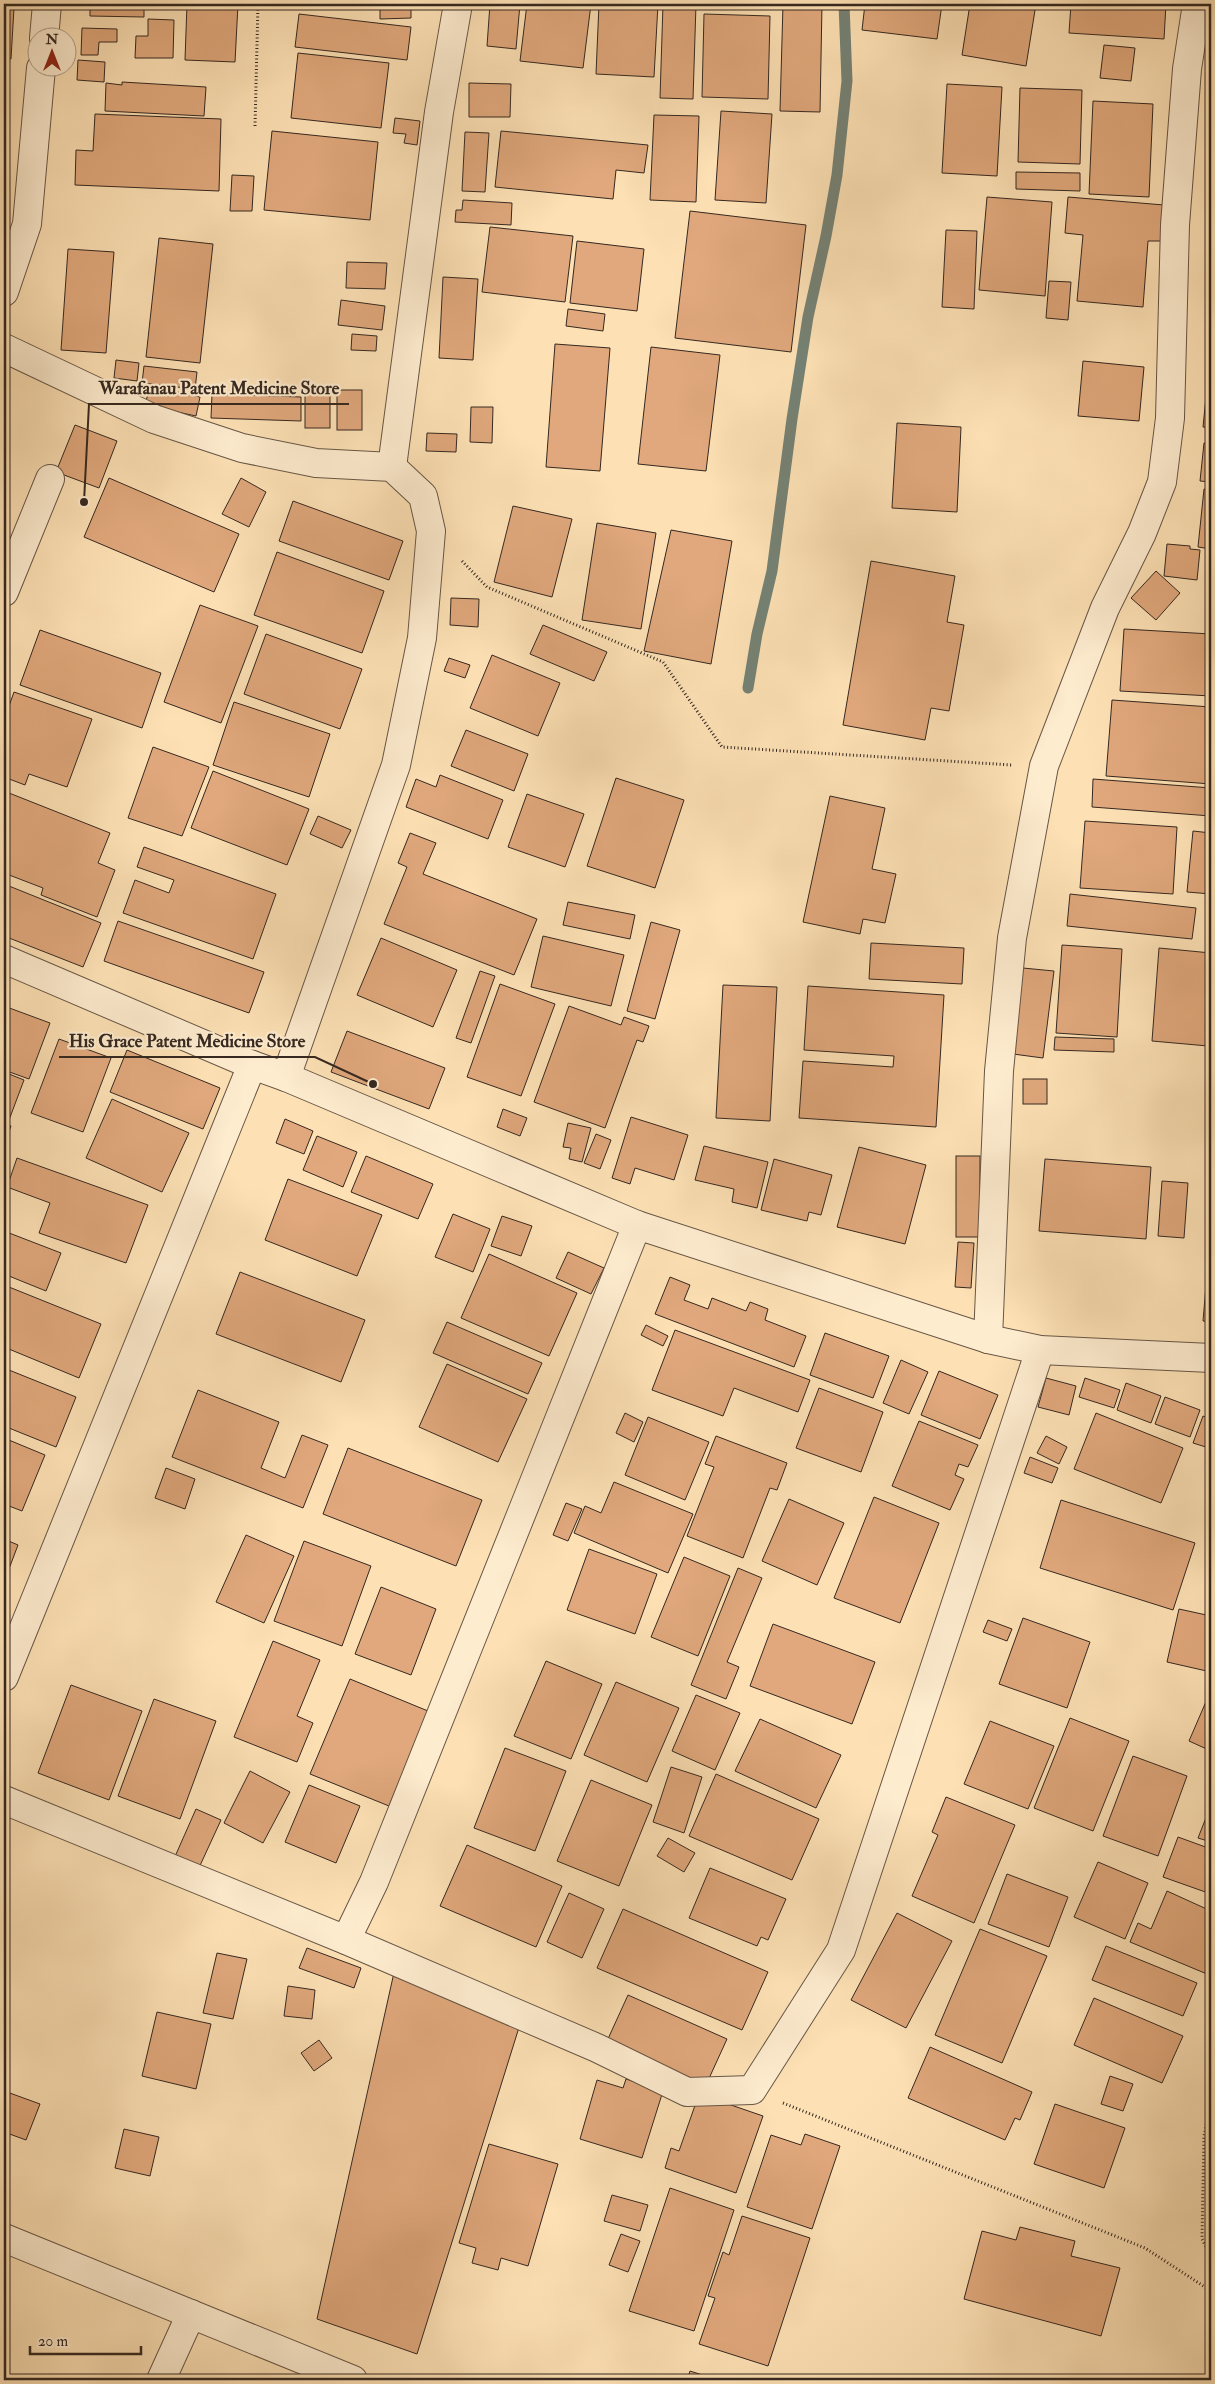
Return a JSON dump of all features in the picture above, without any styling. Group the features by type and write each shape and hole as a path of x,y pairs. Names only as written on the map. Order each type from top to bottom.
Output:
{"street":[{"path":"45,28 47,4"},
{"path":"392,467 439,112 458,4"},
{"path":"988,1339 999,1071 1011,948 1044,766 1105,608 1142,533 1162,482 1170,418 1175,225 1188,69 1197,4"},
{"path":"4,292 27,224 40,78"},
{"path":"4,348 154,419 242,448 316,463 392,467 423,496 431,531 422,638 396,765 286,1077"},
{"path":"4,592 50,479"},
{"path":"4,959 252,1065 286,1077 637,1225 988,1339 1040,1350 1211,1358"},
{"path":"4,1677 252,1065"},
{"path":"346,1940 374,1882 637,1225"},
{"path":"4,1800 346,1940 597,2048 687,2092 752,2090 840,1950 1040,1350"},
{"path":"4,2238 353,2380"},
{"path":"161,2380 191,2314"}],"path":[{"path":"255,126 258,4"},
{"path":"431,531 488,587 663,662 722,747 1044,766"},
{"path":"752,2090 1145,2248 1211,2291"},
{"path":"1211,2100 1204,2136 1202,2239 1211,2257"}],"building":[{"path":"90,4 144,4 144,17 90,16"},
{"path":"187,4 238,4 235,62 185,60"},
{"path":"380,4 411,4 411,18 380,19"},
{"path":"490,4 520,4 516,49 487,46"},
{"path":"527,4 591,4 583,68 520,61"},
{"path":"599,4 658,4 654,77 596,74"},
{"path":"663,4 696,4 693,99 660,98"},
{"path":"783,4 822,4 820,112 780,111"},
{"path":"865,4 942,4 937,39 862,30"},
{"path":"970,4 1036,4 1026,66 962,55"},
{"path":"1071,4 1166,4 1164,39 1069,33"},
{"path":"4,8 14,8 11,59 4,59"},
{"path":"299,14 411,27 407,60 295,47"},
{"path":"704,14 770,16 768,99 702,97"},
{"path":"148,19 174,20 173,58 135,58 136,36 148,36"},
{"path":"82,28 117,29 117,42 99,42 98,55 81,55"},
{"path":"1104,45 1135,48 1131,81 1100,78"},
{"path":"298,53 389,63 381,128 291,118"},
{"path":"78,60 105,62 104,82 77,80"},
{"path":"4,71 9,71 7,126 4,126"},
{"path":"122,82 206,87 204,116 105,111 106,83 122,85"},
{"path":"469,83 511,84 510,117 469,117"},
{"path":"947,84 1002,87 997,176 942,173"},
{"path":"1020,88 1082,90 1080,164 1018,162"},
{"path":"1093,101 1153,104 1149,197 1089,194"},
{"path":"721,111 772,114 766,203 715,200"},
{"path":"95,114 221,119 219,191 75,185 76,150 93,151"},
{"path":"654,115 699,116 696,202 650,200"},
{"path":"395,118 420,121 417,145 404,143 406,134 393,133"},
{"path":"272,131 378,142 370,220 264,210"},
{"path":"501,131 648,145 644,173 616,170 613,199 495,187"},
{"path":"465,132 489,133 485,192 462,191"},
{"path":"1016,172 1080,173 1080,191 1016,189"},
{"path":"232,175 254,176 252,211 230,211"},
{"path":"987,197 1052,202 1045,296 979,290"},
{"path":"1068,197 1164,205 1161,241 1148,241 1143,307 1077,301 1083,235 1065,233"},
{"path":"463,200 512,203 511,225 455,222 456,210 462,210"},
{"path":"690,211 806,225 791,352 675,338"},
{"path":"490,227 573,236 565,302 482,292"},
{"path":"946,230 977,231 974,309 942,307"},
{"path":"159,238 213,244 200,363 146,357"},
{"path":"577,241 644,249 637,311 570,303"},
{"path":"68,249 114,252 106,353 61,350"},
{"path":"347,262 387,263 385,289 346,288"},
{"path":"443,277 478,279 473,360 439,358"},
{"path":"1049,281 1071,282 1068,320 1046,318"},
{"path":"341,300 385,306 382,330 338,325"},
{"path":"568,309 605,314 603,331 566,326"},
{"path":"352,334 377,336 376,351 351,350"},
{"path":"555,344 610,348 600,471 546,467"},
{"path":"651,347 720,355 706,471 638,464"},
{"path":"116,360 139,363 137,381 114,378"},
{"path":"1083,361 1144,367 1139,421 1078,416"},
{"path":"144,366 197,372 195,389 142,383"},
{"path":"1209,367 1211,367 1211,428 1203,427"},
{"path":"150,386 200,397 196,416 145,405"},
{"path":"337,390 362,390 362,430 337,430"},
{"path":"305,391 330,391 330,428 305,428"},
{"path":"212,394 301,397 301,421 211,418"},
{"path":"471,407 493,407 492,443 470,442"},
{"path":"897,423 961,427 957,512 892,508"},
{"path":"75,425 117,441 99,488 56,472"},
{"path":"427,433 457,434 456,452 426,451"},
{"path":"1204,443 1211,443 1211,482 1200,481"},
{"path":"109,478 239,534 214,592 84,537"},
{"path":"241,478 266,492 249,527 222,514"},
{"path":"1204,489 1211,489 1211,549 1198,547"},
{"path":"293,501 403,541 389,580 279,541"},
{"path":"513,506 572,519 552,597 494,582"},
{"path":"597,523 656,533 641,629 582,620"},
{"path":"671,530 732,541 711,664 644,651"},
{"path":"1167,544 1190,546 1190,549 1200,550 1197,580 1164,576"},
{"path":"277,552 384,591 362,653 254,615"},
{"path":"871,561 955,576 947,622 964,625 949,711 931,708 925,740 843,725"},
{"path":"1156,571 1180,593 1156,620 1131,598"},
{"path":"451,598 479,599 478,627 450,625"},
{"path":"200,605 258,626 221,723 164,702"},
{"path":"543,625 607,652 594,681 530,654"},
{"path":"1124,629 1211,634 1211,696 1120,691"},
{"path":"40,630 161,673 142,728 20,685"},
{"path":"266,634 362,669 340,729 244,694"},
{"path":"492,655 560,683 538,736 470,708"},
{"path":"449,658 470,665 465,678 444,671"},
{"path":"14,692 92,719 67,787 29,774 25,785 4,777 4,720"},
{"path":"1112,700 1211,707 1211,784 1106,776"},
{"path":"234,702 330,734 309,797 213,765"},
{"path":"466,730 528,754 514,791 451,766"},
{"path":"153,747 209,767 182,836 128,818"},
{"path":"213,771 309,809 287,865 191,828"},
{"path":"440,775 503,800 488,839 406,807 416,779 436,787"},
{"path":"616,778 684,800 655,888 587,866"},
{"path":"1093,779 1211,788 1211,816 1092,807"},
{"path":"4,791 110,833 98,863 115,870 97,917 41,895 43,888 4,873"},
{"path":"527,794 584,814 565,867 508,847"},
{"path":"830,796 885,808 872,869 896,874 885,923 863,919 860,934 803,922"},
{"path":"318,816 351,830 342,848 310,834"},
{"path":"1085,821 1177,827 1173,894 1080,888"},
{"path":"1193,831 1211,833 1211,894 1187,892"},
{"path":"410,833 436,843 423,874 537,919 514,975 384,924 407,867 398,863"},
{"path":"144,847 276,894 253,959 123,913 135,880 169,893 174,880 137,867"},
{"path":"4,884 101,923 83,967 4,936"},
{"path":"1070,894 1196,908 1192,939 1067,926"},
{"path":"568,902 635,915 630,939 563,925"},
{"path":"118,921 264,972 249,1013 104,961"},
{"path":"651,922 680,930 655,1019 627,1011"},
{"path":"543,936 624,955 611,1006 531,987"},
{"path":"381,938 457,970 433,1027 357,995"},
{"path":"871,943 964,948 962,984 869,979"},
{"path":"1062,945 1122,949 1117,1037 1056,1033"},
{"path":"1159,948 1211,953 1211,1011 1208,1046 1152,1041"},
{"path":"1023,968 1054,971 1043,1058 1013,1054"},
{"path":"480,971 495,976 471,1043 456,1038"},
{"path":"500,984 555,1004 521,1096 467,1077"},
{"path":"723,985 777,987 770,1121 716,1118"},
{"path":"808,986 944,995 936,1127 799,1118 803,1061 893,1067 894,1056 804,1050"},
{"path":"4,1006 50,1023 29,1079 4,1070"},
{"path":"569,1006 621,1025 624,1017 649,1026 643,1042 637,1040 605,1128 534,1102"},
{"path":"347,1031 445,1068 429,1109 331,1072"},
{"path":"1055,1037 1114,1039 1114,1052 1054,1050"},
{"path":"59,1039 111,1058 83,1132 31,1113"},
{"path":"127,1050 220,1088 203,1129 110,1092"},
{"path":"4,1072 24,1080 9,1120 4,1118"},
{"path":"1023,1079 1047,1079 1047,1104 1023,1104"},
{"path":"112,1099 189,1133 162,1192 86,1158"},
{"path":"503,1109 527,1118 520,1136 497,1127"},
{"path":"631,1117 688,1135 674,1180 635,1168 630,1184 612,1178"},
{"path":"285,1119 313,1131 304,1154 276,1143"},
{"path":"4,1123 11,1126 4,1145"},
{"path":"568,1123 591,1128 582,1162 569,1159 571,1148 563,1147"},
{"path":"596,1134 611,1140 600,1169 584,1163"},
{"path":"317,1136 357,1152 343,1187 303,1170"},
{"path":"704,1146 768,1162 757,1208 732,1202 734,1189 695,1180"},
{"path":"859,1147 926,1165 905,1244 837,1227"},
{"path":"366,1156 433,1184 418,1219 351,1192"},
{"path":"956,1156 980,1156 980,1237 956,1237"},
{"path":"17,1158 148,1205 126,1263 39,1233 50,1203 7,1187"},
{"path":"774,1159 832,1175 821,1215 809,1212 807,1221 761,1210"},
{"path":"1045,1159 1151,1167 1146,1239 1039,1231"},
{"path":"288,1179 382,1215 357,1276 265,1240"},
{"path":"1162,1181 1188,1183 1184,1238 1158,1236"},
{"path":"1211,1189 1211,1227 1206,1227"},
{"path":"453,1214 490,1229 473,1272 435,1257"},
{"path":"502,1216 532,1226 521,1256 491,1246"},
{"path":"4,1231 61,1253 46,1291 4,1274"},
{"path":"958,1242 974,1243 971,1288 955,1287"},
{"path":"1209,1251 1211,1251 1211,1322 1203,1321"},
{"path":"568,1252 604,1268 591,1294 556,1278"},
{"path":"489,1254 577,1293 549,1356 461,1318"},
{"path":"240,1272 365,1320 341,1382 216,1334"},
{"path":"670,1277 690,1285 684,1300 708,1309 712,1298 746,1311 750,1302 768,1309 765,1320 806,1336 794,1367 655,1314"},
{"path":"4,1285 101,1324 79,1378 4,1347"},
{"path":"447,1322 542,1363 528,1394 433,1353"},
{"path":"646,1325 668,1336 663,1346 641,1335"},
{"path":"675,1330 810,1380 798,1412 734,1388 723,1416 652,1390"},
{"path":"825,1333 889,1356 873,1398 810,1375"},
{"path":"901,1360 928,1372 909,1414 883,1403"},
{"path":"447,1364 527,1399 498,1462 419,1427"},
{"path":"4,1368 76,1397 56,1447 4,1426"},
{"path":"939,1371 998,1395 980,1439 921,1415"},
{"path":"1046,1378 1076,1386 1069,1415 1038,1407"},
{"path":"1085,1378 1120,1390 1114,1408 1079,1397"},
{"path":"1126,1383 1161,1396 1151,1423 1117,1410"},
{"path":"819,1388 883,1412 861,1472 796,1448"},
{"path":"198,1390 279,1422 261,1468 285,1478 302,1435 328,1445 303,1508 172,1457"},
{"path":"1165,1397 1200,1410 1190,1437 1155,1424"},
{"path":"625,1413 643,1422 634,1442 616,1433"},
{"path":"1096,1413 1183,1448 1161,1503 1074,1469"},
{"path":"1203,1416 1211,1419 1209,1448 1193,1443"},
{"path":"648,1417 709,1442 685,1500 625,1475"},
{"path":"919,1421 978,1445 968,1467 959,1464 955,1475 964,1479 950,1510 892,1486"},
{"path":"716,1436 787,1463 777,1490 770,1488 743,1558 687,1536 714,1467 705,1464"},
{"path":"1046,1436 1067,1447 1059,1464 1037,1453"},
{"path":"4,1438 45,1455 22,1511 4,1504"},
{"path":"348,1448 482,1500 456,1566 323,1514"},
{"path":"1030,1457 1058,1468 1052,1483 1024,1473"},
{"path":"166,1468 195,1479 185,1509 155,1498"},
{"path":"614,1482 693,1514 668,1573 574,1533 585,1506 601,1513"},
{"path":"874,1497 939,1523 900,1623 834,1598"},
{"path":"789,1499 844,1523 817,1585 762,1561"},
{"path":"1061,1500 1195,1543 1173,1610 1040,1568"},
{"path":"566,1503 582,1509 568,1541 553,1535"},
{"path":"246,1535 294,1556 264,1623 216,1602"},
{"path":"4,1539 18,1545 4,1582"},
{"path":"304,1541 371,1566 342,1646 274,1621"},
{"path":"589,1549 657,1574 635,1634 567,1610"},
{"path":"684,1557 730,1576 698,1656 651,1637"},
{"path":"738,1568 762,1578 727,1662 739,1667 726,1699 691,1685"},
{"path":"381,1587 436,1609 411,1675 355,1654"},
{"path":"1179,1609 1211,1616 1211,1672 1167,1662"},
{"path":"1023,1618 1090,1642 1067,1708 999,1684"},
{"path":"988,1620 1012,1629 1007,1641 983,1632"},
{"path":"773,1624 875,1662 852,1724 750,1686"},
{"path":"273,1641 320,1660 297,1716 313,1723 297,1762 234,1737"},
{"path":"546,1661 602,1684 571,1759 514,1736"},
{"path":"350,1679 428,1711 389,1806 310,1774"},
{"path":"616,1682 679,1708 647,1782 584,1755"},
{"path":"71,1685 142,1711 109,1800 38,1773"},
{"path":"1211,1690 1211,1751 1189,1741"},
{"path":"696,1695 740,1713 715,1770 672,1751"},
{"path":"154,1699 216,1721 180,1819 118,1796"},
{"path":"1070,1718 1129,1741 1093,1831 1034,1808"},
{"path":"760,1719 841,1755 816,1808 735,1771"},
{"path":"990,1721 1054,1746 1028,1809 964,1784"},
{"path":"505,1748 566,1771 535,1851 474,1828"},
{"path":"1133,1756 1187,1776 1158,1856 1103,1836"},
{"path":"671,1767 702,1777 684,1833 653,1822"},
{"path":"250,1771 290,1792 263,1843 224,1823"},
{"path":"716,1774 819,1819 792,1880 689,1836"},
{"path":"591,1780 652,1805 619,1886 557,1861"},
{"path":"309,1785 360,1806 336,1863 285,1842"},
{"path":"946,1797 1015,1825 974,1923 912,1896 938,1835 932,1832"},
{"path":"1211,1805 1211,1842 1198,1838"},
{"path":"196,1809 221,1820 197,1872 173,1861"},
{"path":"1178,1837 1211,1849 1211,1894 1163,1877"},
{"path":"668,1838 695,1853 684,1872 657,1856"},
{"path":"467,1845 562,1886 536,1947 440,1906"},
{"path":"1098,1862 1148,1883 1125,1939 1074,1917"},
{"path":"710,1868 786,1899 768,1940 761,1937 757,1946 689,1918"},
{"path":"1007,1874 1068,1897 1049,1947 988,1924"},
{"path":"1167,1891 1211,1911 1211,1963 1207,1974 1130,1942 1138,1923 1151,1929"},
{"path":"569,1893 604,1909 582,1958 547,1942"},
{"path":"623,1909 768,1972 742,2030 597,1968"},
{"path":"897,1913 952,1941 906,2028 851,2000"},
{"path":"980,1929 1047,1956 1002,2063 935,2035"},
{"path":"1106,1946 1197,1983 1183,2016 1092,1980"},
{"path":"307,1948 361,1968 354,1988 299,1968"},
{"path":"217,1953 247,1959 233,2019 203,2013"},
{"path":"395,1968 521,2021 417,2354 317,2319"},
{"path":"288,1986 315,1990 312,2019 284,2016"},
{"path":"628,1995 727,2039 706,2085 607,2041"},
{"path":"1094,1998 1183,2036 1162,2083 1074,2045"},
{"path":"157,2012 211,2024 196,2089 142,2076"},
{"path":"319,2040 332,2058 314,2071 301,2053"},
{"path":"930,2047 1032,2092 1020,2120 1015,2118 1005,2140 908,2098"},
{"path":"1110,2076 1133,2084 1123,2111 1101,2104"},
{"path":"626,2079 663,2091 642,2158 580,2139 597,2080 623,2088"},
{"path":"7,2092 40,2104 26,2140 4,2132 4,2100"},
{"path":"699,2094 763,2116 736,2193 665,2168 671,2148 679,2151"},
{"path":"1055,2104 1125,2128 1104,2188 1034,2164"},
{"path":"124,2129 159,2137 150,2176 115,2168"},
{"path":"805,2134 840,2146 812,2229 747,2207 771,2135 801,2145"},
{"path":"489,2144 558,2164 528,2266 501,2258 498,2270 472,2263 476,2248 459,2243"},
{"path":"670,2188 734,2210 694,2331 629,2311"},
{"path":"612,2195 648,2205 640,2231 604,2221"},
{"path":"742,2216 810,2238 768,2366 699,2344 715,2298 708,2296 723,2252 729,2255"},
{"path":"1020,2227 1075,2241 1071,2256 1120,2268 1101,2336 964,2299 982,2231 1016,2240"},
{"path":"621,2234 640,2241 628,2272 609,2265"},
{"path":"690,2371 718,2380 687,2380"}],"waterway":[{"path":"748,688 757,634 772,571 792,419 808,317 837,175 847,81 844,4"}],"place":[{"name":"Warafanau Patent Medicine Store","path":"84,502"},
{"name":"His Grace Patent Medicine Store","path":"373,1084"}]}
